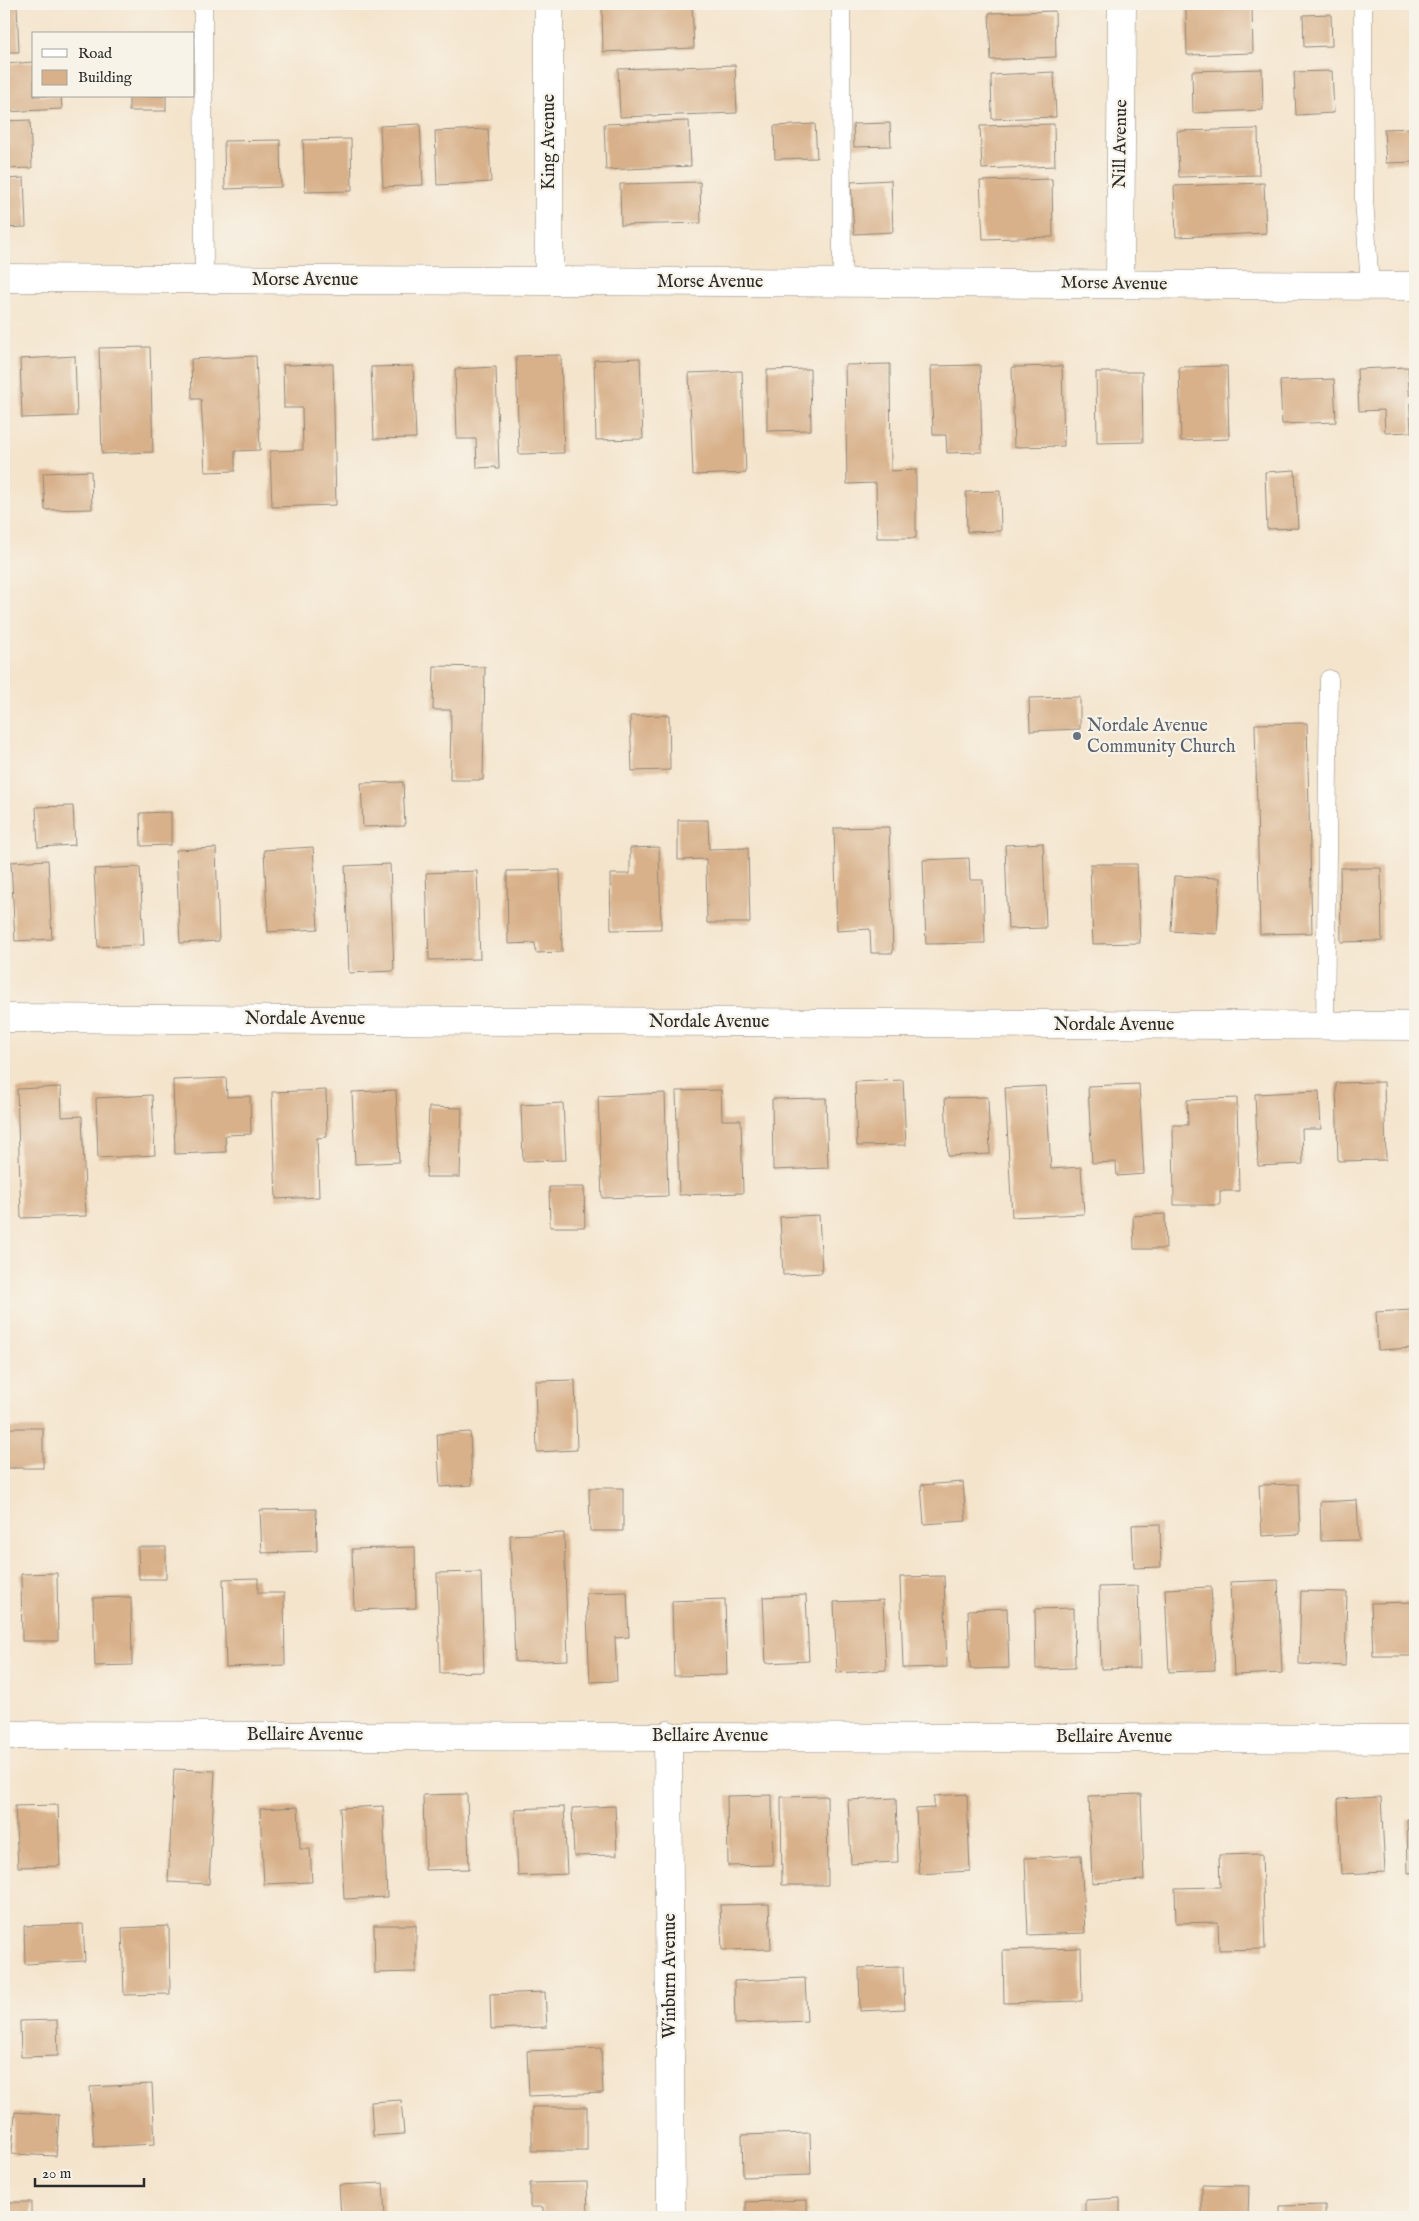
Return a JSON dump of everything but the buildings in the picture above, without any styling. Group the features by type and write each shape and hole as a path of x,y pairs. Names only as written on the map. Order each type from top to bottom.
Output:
{"street":[{"name":"King Avenue","path":"549,4 549,280"},
{"name":"Nill Avenue","path":"1120,284 1122,4"},
{"name":"Morse Avenue","path":"4,278 1415,286"},
{"name":"Nordale Avenue","path":"4,1018 1415,1026"},
{"name":"Bellaire Avenue","path":"4,1735 1415,1738"},
{"name":"Winburn Avenue","path":"668,1735 671,2217"}],"lane":[{"path":"202,4 204,279"},
{"path":"841,4 842,282"},
{"path":"1363,4 1364,199 1370,287"},
{"path":"1325,1026 1329,679"}],"place":[{"name":"Nordale Avenue Community Church","path":"1077,736"}]}
